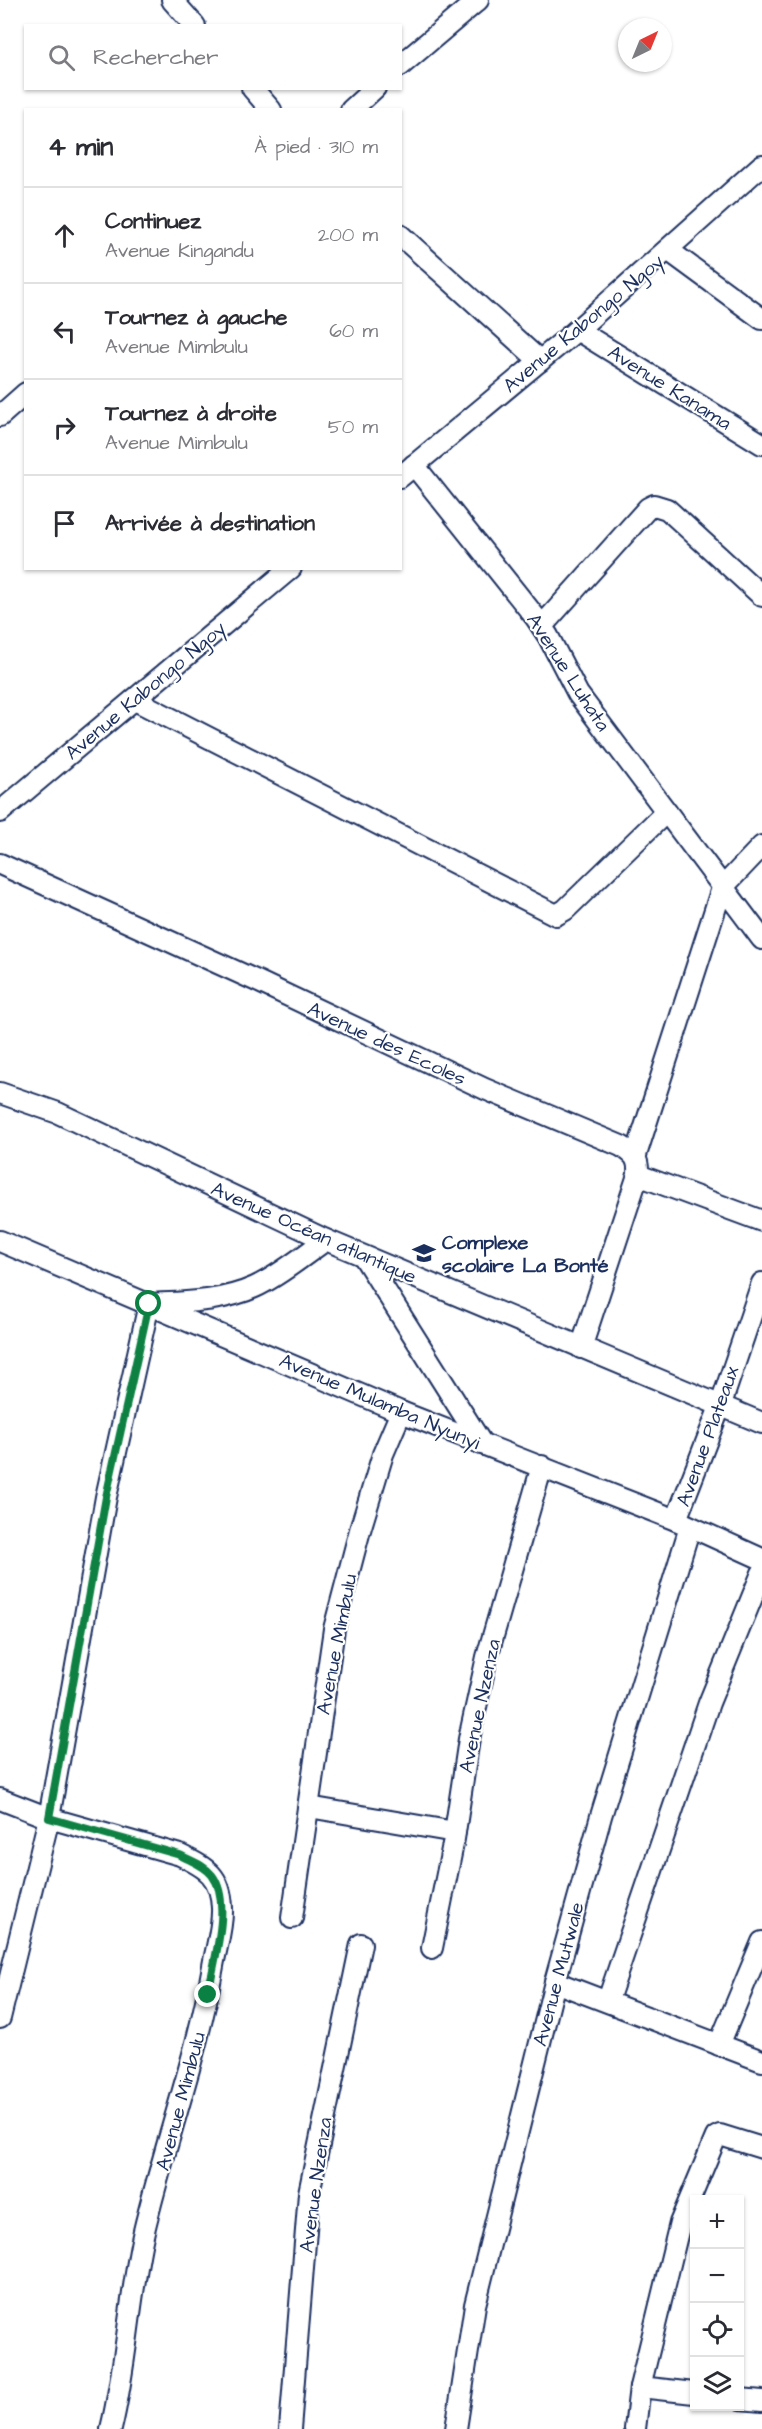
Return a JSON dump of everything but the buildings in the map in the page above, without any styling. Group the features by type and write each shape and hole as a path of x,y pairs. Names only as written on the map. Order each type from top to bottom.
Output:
{"street":[{"path":"172,0 193,24"},
{"path":"402,64 478,0"},
{"path":"254,90 269,108"},
{"path":"353,108 373,90"},
{"name":"Avenue Kabongo Ngoy","path":"407,471 577,330 762,165"},
{"path":"402,237 540,361"},
{"path":"668,250 762,319"},
{"name":"Avenue Kanama","path":"577,330 762,444"},
{"path":"0,416 24,395"},
{"name":"Avenue Luhata","path":"407,471 542,626 578,694 762,939"},
{"path":"542,626 648,508 654,505 667,509 762,596"},
{"name":"Avenue Kabongo Ngoy","path":"0,812 289,570"},
{"path":"135,700 556,915 565,910 666,812"},
{"path":"581,1348 638,1175 636,1155 722,888 762,846"},
{"name":"Avenue des Ecoles","path":"0,864 257,981 485,1089 606,1138 636,1155"},
{"name":"Avenue Océan atlantique","path":"0,1093 58,1113 364,1257 762,1423"},
{"path":"638,1175 762,1221"},
{"path":"0,2018 49,1818 106,1497 149,1304 199,1301 256,1287 326,1240"},
{"name":"Avenue Mulamba Nyunyi","path":"0,1241 401,1412 683,1523 762,1559"},
{"path":"364,1257 482,1444"},
{"name":"Avenue Plateaux","path":"683,1523 762,1283"},
{"name":"Avenue Mimbulu","path":"292,1918 334,1629 383,1454 401,1412"},
{"name":"Avenue Nzenza","path":"432,1948 455,1832 469,1739 487,1657 518,1556 542,1466"},
{"name":"Avenue Mutwale","path":"456,2429 475,2305 555,1982 683,1523"},
{"path":"608,2000 709,1703 762,1574"},
{"name":"Avenue Mimbulu","path":"0,1799 49,1818 180,1855 211,1873 219,1886 222,1910 208,1995 144,2232 119,2398 111,2429"},
{"path":"309,1807 455,1832"},
{"path":"719,2045 762,1942"},
{"name":"Avenue Nzenza","path":"290,2429 309,2193 361,1944"},
{"path":"555,1982 608,2000 762,2061"},
{"path":"635,2429 640,2387 680,2223 716,2137 720,2135 762,2148"},
{"path":"640,2387 690,2393"},
{"path":"744,2400 762,2402"}],"place":[{"name":"Complexe scolaire La Bonté","path":"424,1253"}],"route":[{"path":"149,1304 106,1497 49,1818 180,1855 211,1873 219,1886 222,1910 208,1995"}]}
